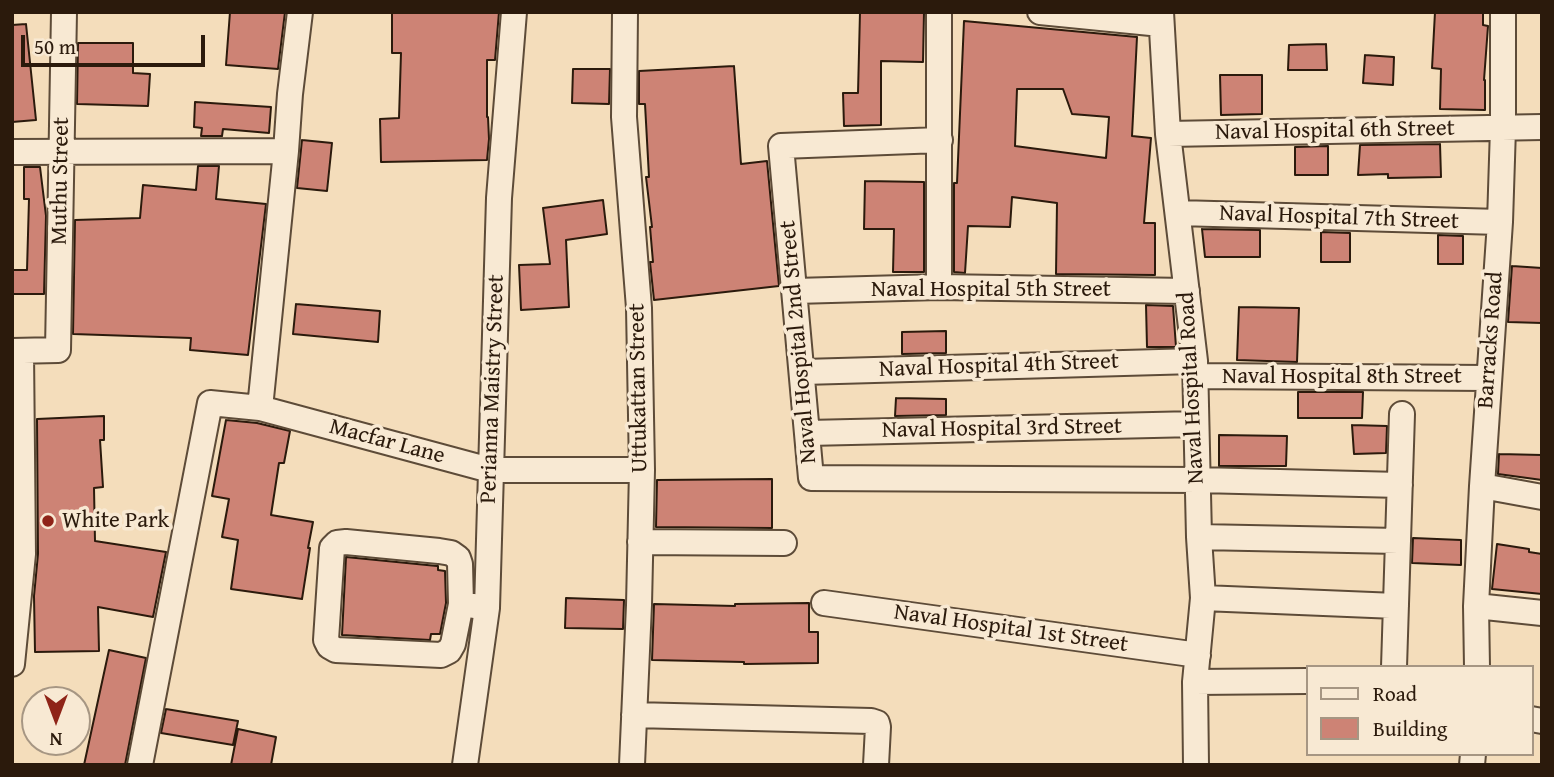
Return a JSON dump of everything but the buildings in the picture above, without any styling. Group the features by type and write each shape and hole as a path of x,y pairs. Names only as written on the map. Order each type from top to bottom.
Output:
{"street":[{"name":"Muthu Street","path":"17,351 58,350 64,12"},
{"path":"260,408 300,12"},
{"name":"Perianna Maistry Street","path":"465,765 487,608 499,198 514,12"},
{"name":"Uttukattan Street","path":"625,12 625,117 639,308 642,470 632,765"},
{"path":"939,12 939,287"},
{"path":"1040,12 1161,18"},
{"name":"Barracks Road","path":"1477,665 1476,606 1482,486 1500,222 1503,12"},
{"name":"Naval Hospital Road","path":"1161,18 1168,134 1195,368 1203,598 1195,682 1196,765"},
{"name":"Naval Hospital 6th Street","path":"1168,134 1542,127"},
{"name":"Naval Hospital 2nd Street","path":"940,140 781,146 811,478 1199,480"},
{"path":"12,152 286,151"},
{"name":"Naval Hospital 7th Street","path":"1178,213 1500,222"},
{"name":"Naval Hospital 5th Street","path":"795,291 939,287 1187,291"},
{"path":"12,664 18,554 17,351"},
{"name":"Naval Hospital 8th Street","path":"1195,368 1488,378"},
{"name":"Naval Hospital 4th Street","path":"803,372 1195,368"},
{"name":"Macfar Lane","path":"140,765 211,403 260,408 491,470 642,470"},
{"path":"1394,665 1402,414"},
{"name":"Naval Hospital 3rd Street","path":"808,433 1196,424"},
{"path":"1199,480 1400,485"},
{"path":"1482,486 1542,497"},
{"path":"1199,537 1398,541"},
{"path":"346,542 451,553 458,558 460,564 461,604 453,644 449,651 441,655 336,650 328,646 326,640 332,548 337,543 346,542"},
{"path":"640,542 785,543"},
{"path":"1203,598 1396,606"},
{"name":"Naval Hospital 1st Street","path":"824,603 1198,655"},
{"path":"461,604 487,608"},
{"path":"1476,606 1542,613"},
{"path":"1195,682 1306,681"},
{"path":"634,715 871,721 877,723 878,727 876,765"}],"place":[{"name":"White Park","path":"48,521"}]}
